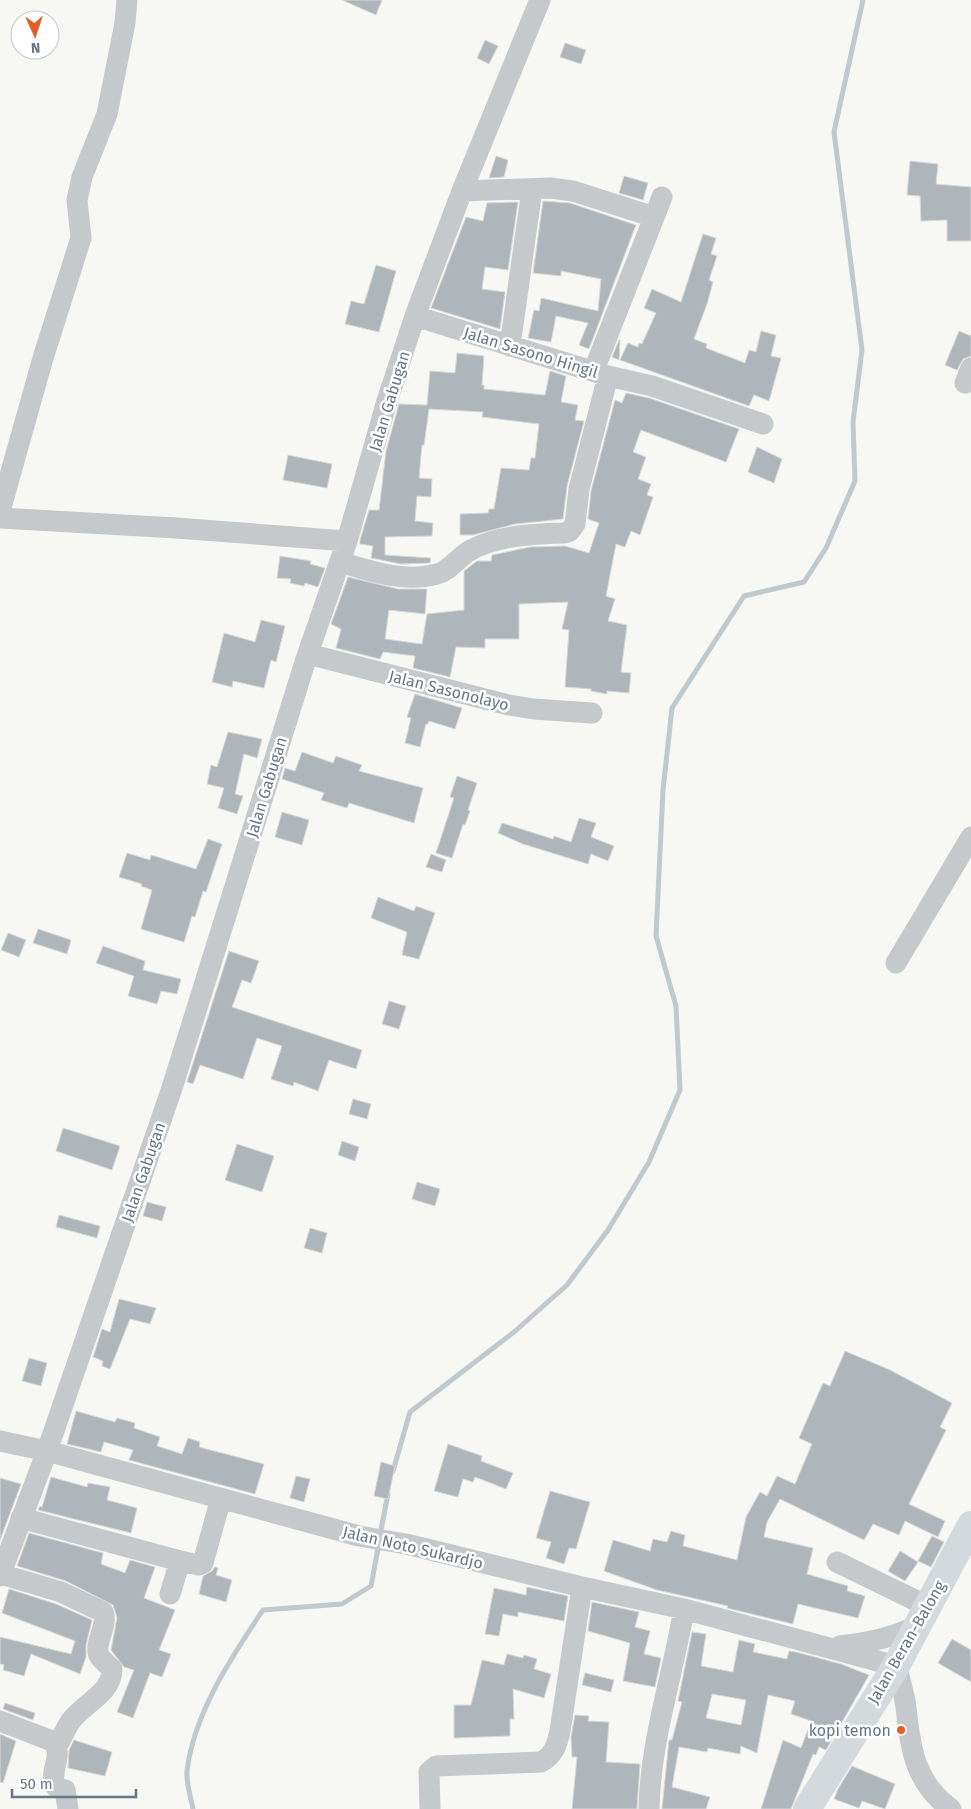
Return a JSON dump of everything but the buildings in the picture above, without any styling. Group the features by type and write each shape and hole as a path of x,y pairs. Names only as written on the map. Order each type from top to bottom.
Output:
{"main road":[{"name":"Jalan Beran-Balong","path":"807,1809 896,1666 971,1524"}],"street":[{"path":"0,511 40,367 81,238 77,200 82,177 107,114 125,23 127,0"},
{"name":"Jalan Gabugan","path":"0,1575 47,1451 172,1088 308,654 347,542 387,401 415,316 462,191 540,0"},
{"path":"510,346 532,189"},
{"path":"462,191 532,189 573,191 654,217"},
{"path":"662,196 601,373 652,386 762,424"},
{"name":"Jalan Sasono Hingil","path":"340,562 389,576 434,575 445,571 459,558 479,546 508,538 570,531 575,524 579,489 601,373 415,316"},
{"path":"0,518 176,528 347,542"},
{"name":"Jalan Sasonolayo","path":"308,654 509,705 592,713"},
{"path":"896,963 971,837"},
{"name":"Jalan Noto Sukardjo","path":"0,1441 47,1451 359,1536 406,1544 582,1587 684,1609 896,1666"},
{"path":"21,1518 199,1565 203,1563 221,1498"},
{"path":"170,1594 180,1561"},
{"path":"837,1562 924,1616"},
{"path":"0,1575 61,1592 103,1612 105,1618 98,1650 99,1656 112,1669 112,1675 106,1690 87,1704 71,1722 57,1746 58,1755 54,1779 56,1786 65,1790 68,1809"},
{"path":"430,1809 429,1772 436,1766 541,1762 550,1757 556,1747 560,1731 582,1587"},
{"path":"649,1809 654,1753 675,1660 684,1609"},
{"name":"Jalan Noto Sukardjo","path":"828,1647 877,1641 899,1636 924,1616"},
{"path":"896,1666 906,1706 910,1750 924,1780 940,1801 951,1809"},
{"path":"0,1721 52,1741 57,1746"}],"waterway":[{"path":"393,1471 410,1412 514,1332 567,1285 608,1230 649,1162 680,1090 676,1006 656,936 663,790 672,708 744,596 804,582 826,548 855,481 853,422 862,350 834,132 863,0"},
{"path":"380,1535 388,1494"},
{"path":"193,1809 187,1771 197,1728 227,1667 263,1610 342,1604 371,1586 379,1543"}],"place":[{"name":"kopi temon","path":"901,1730"}]}
